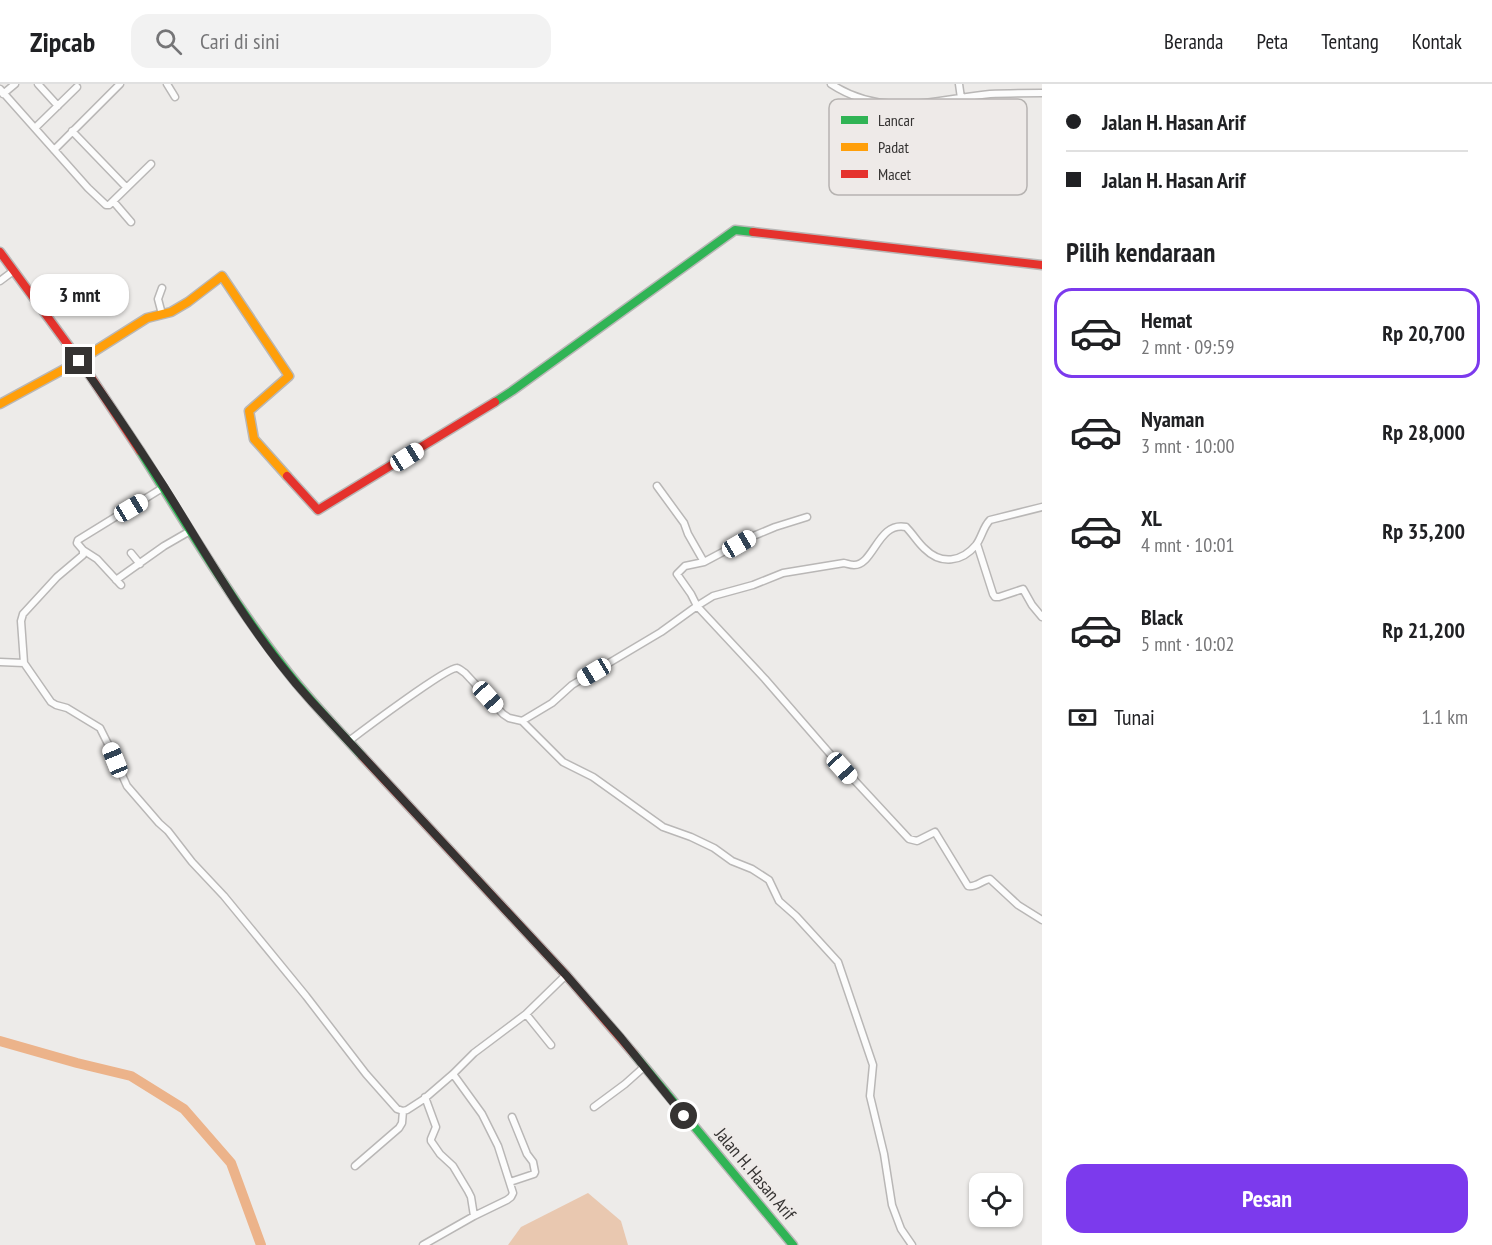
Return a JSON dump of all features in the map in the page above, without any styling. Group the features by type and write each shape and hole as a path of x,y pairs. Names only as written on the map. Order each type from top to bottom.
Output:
{"street":[{"path":"15,84 2,91 105,205 113,201 151,164"},
{"path":"38,84 58,105"},
{"path":"167,84 175,97"},
{"path":"831,84 859,99"},
{"path":"959,84 961,98"},
{"path":"35,128 77,85"},
{"path":"54,150 116,85"},
{"path":"954,99 993,94 1042,93"},
{"path":"72,131 126,187"},
{"path":"113,201 131,222"},
{"path":"0,404 147,318 171,312 222,276 290,376 249,411 254,439 318,510 512,391 735,230 1042,265"},
{"name":"Jalan H. Hasan Arif","path":"0,252 12,272 111,406 225,585 279,663 312,702 566,975 793,1245"},
{"path":"0,281 12,272"},
{"path":"162,288 158,299 162,314"},
{"path":"657,486 684,523 704,562"},
{"path":"164,488 78,540 77,543 97,559 118,583 164,546 190,531"},
{"path":"522,721 552,704 572,685 662,632 712,596 753,585 783,573 844,563 858,564 868,557 881,537 900,526 906,527 925,549 943,560 953,560 971,551 990,520 1042,507"},
{"path":"807,517 751,537 704,562 685,566 676,574 697,606 909,839 916,841 935,832 968,886 974,886 990,879 1018,905 1042,920"},
{"path":"977,544 995,597 1023,589 1042,617"},
{"path":"83,550 83,555 57,577 24,612 21,621 24,663 53,704 67,708 100,728 128,786 224,896 384,1095 397,1109 403,1111"},
{"path":"131,553 140,564"},
{"path":"0,662 24,663"},
{"path":"349,741 383,714 456,668 465,673 503,714 522,721 563,762 593,777 663,827 692,837 769,880 779,901 838,962 873,1065 870,1096 884,1154 892,1205 901,1229 912,1245"},
{"path":"403,1111 425,1097 474,1053 526,1014 566,975"},
{"path":"526,1014 551,1044"},
{"path":"594,1107 625,1084 644,1066"},
{"path":"423,1245 511,1197 513,1193 498,1146 482,1113 453,1074"},
{"path":"425,1097 436,1127 431,1141 440,1154 453,1166 468,1191 474,1216"},
{"path":"355,1166 399,1128 403,1111"},
{"path":"510,1182 535,1172 533,1162 527,1154 512,1117"}],"shaded area":[{"path":"588,1193 621,1221 628,1245 508,1245 521,1227"}],"waterway":[{"path":"0,1041 131,1076 184,1109 231,1163 261,1245"}],"traffic: fast":[{"path":"495,402 735,230 753,232"},
{"path":"140,451 245,614 302,689 362,756"},
{"path":"634,1054 793,1245"}],"traffic: slow":[{"path":"0,404 79,361 147,318 171,312 222,276 289,376 249,411 254,439 287,476"}],"traffic: jam":[{"path":"753,232 1042,265"},
{"path":"0,252 85,368 140,451"},
{"path":"287,476 318,510 495,402"},
{"path":"362,756 566,975 634,1054"}],"route":[{"path":"79,361 111,406 225,585 279,663 312,702 566,975 684,1116"}]}
